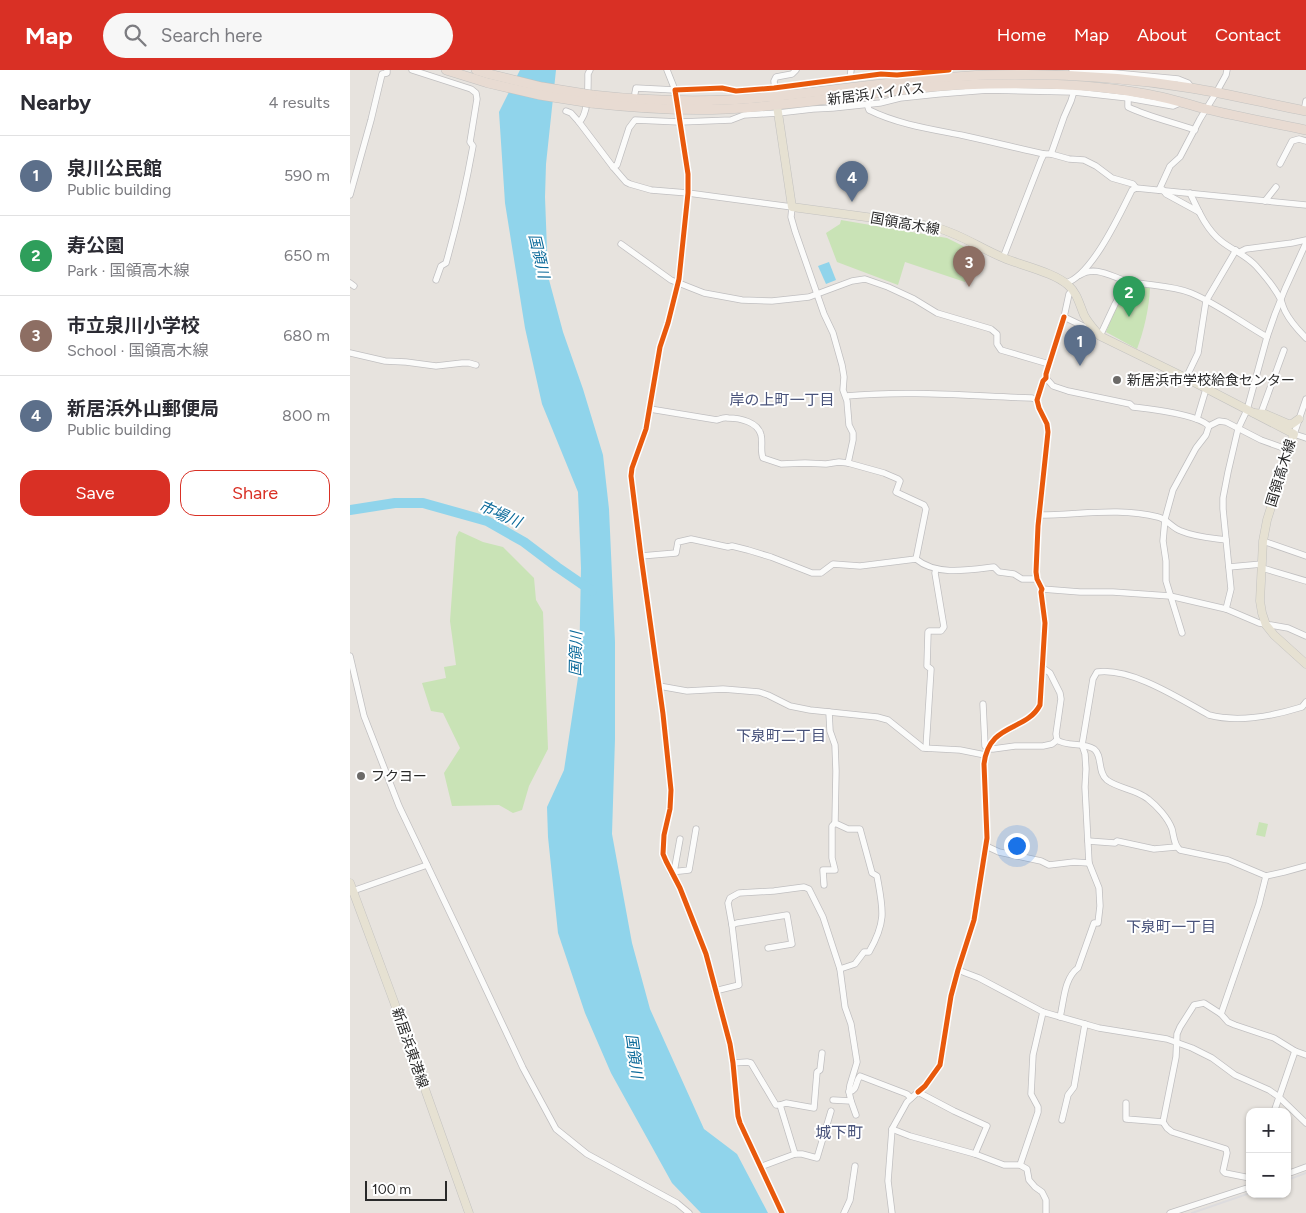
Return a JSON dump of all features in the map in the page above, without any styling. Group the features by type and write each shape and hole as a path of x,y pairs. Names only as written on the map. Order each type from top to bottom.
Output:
{"highway":[{"name":"新居浜バイパス","path":"446,70 488,78 540,95 591,99 659,100 727,100 775,92 942,78 1077,72 1192,88 1305,111"},
{"name":"新居浜バイパス","path":"476,70 488,78"},
{"name":"新居浜バイパス","path":"591,99 658,109 778,109 941,86 1014,84 1140,93 1306,130"}],"main road":[{"path":"775,92 792,207"},
{"name":"国領高木線","path":"792,207 937,228 1003,258 1056,277 1073,290 1084,316 1090,326 1100,336 1294,434 1267,520 1263,541 1260,601 1266,625 1274,636 1305,660"},
{"path":"1253,412 1288,424 1292,424 1299,419"},
{"name":"新居浜東港線","path":"351,889 390,990 469,1213"}],"street":[{"path":"350,195 382,74 387,72 387,70"},
{"path":"412,70 471,89 476,93 478,99 470,142 473,146 457,226 446,263 442,266 436,280"},
{"path":"579,122 583,119 586,110 588,74 590,70"},
{"path":"667,70 675,91"},
{"path":"775,92 774,81 776,77 792,74 796,70"},
{"path":"850,78 851,70"},
{"path":"635,93 636,88 675,91 722,88 736,92 775,92 881,74 897,75 949,70"},
{"path":"1161,190 1170,166 1180,157 1227,70"},
{"path":"1003,258 1075,89 1077,72"},
{"path":"613,167 617,164 629,128 635,120 730,120 744,115 778,109 880,103 900,98 988,90 1075,89 1173,106 1182,102"},
{"path":"1128,98 1128,107 1143,114 1194,130"},
{"path":"1305,111 1306,101"},
{"path":"867,104 868,110 887,118 920,127 1069,159 1084,160 1112,178 1133,184 1136,188"},
{"path":"566,111 571,113 579,122 626,182 635,186 651,190 792,207 791,217 795,231 824,314 839,350 843,390 846,396 853,433 848,463"},
{"path":"680,119 688,174 688,193 678,283 660,347 646,429 631,476 671,790 670,808 662,847 666,862 680,888 706,954 730,1044 738,1116 782,1213"},
{"path":"1280,164 1292,141 1306,140"},
{"path":"1265,201 1276,187"},
{"path":"1077,277 1106,240 1132,190 1136,188 1306,205"},
{"path":"1161,190 1199,212"},
{"path":"1190,193 1211,231 1222,242 1255,264 1274,288 1285,311 1297,329 1306,338"},
{"path":"1186,378 1198,352 1206,301 1238,251 1306,242 1267,337 1253,412"},
{"path":"620,244 671,280 704,293 742,300 772,302 809,297 865,278 914,299 938,313 991,329 997,334 997,344 1001,350 1050,364"},
{"path":"1066,283 1085,272 1095,271 1125,281 1173,288 1190,293 1206,301 1267,337"},
{"path":"1100,336 1125,281"},
{"path":"892,1213 888,1181 892,1129 907,1102 925,1086 940,1066 951,996 974,920 988,838 985,755 992,741 999,734 1038,711 1040,705 1045,623 1042,589 1036,572 1039,515 1048,432 1047,424 1037,400 1043,381 1046,378 1069,294 1073,290"},
{"path":"1064,317 1085,326 1090,326"},
{"path":"1226,609 1232,590 1223,498 1228,472 1238,430 1253,412 1284,350"},
{"path":"350,353 385,361 436,366 462,363 476,365"},
{"path":"1046,378 1054,386 1068,391 1197,419 1209,426"},
{"path":"1197,419 1206,389"},
{"path":"846,396 873,393 940,394 1032,398 1037,400"},
{"path":"1306,399 1294,434 1306,438"},
{"path":"650,408 717,420 727,417 754,424 759,429 762,437 763,458 781,464 848,463 884,472 898,479 900,481 896,492 924,506 926,509 916,559"},
{"path":"1182,633 1166,581 1166,561 1162,541 1173,490 1196,448 1206,435 1209,426 1219,421 1226,422 1238,430 1289,450"},
{"path":"1039,515 1104,511 1134,513 1158,517 1180,531 1202,537 1226,540"},
{"path":"641,556 676,553 678,542 691,539 748,550 812,573 821,573 833,564 860,566 916,559 936,569 958,570 994,567 999,572 1014,574 1022,579 1037,579"},
{"path":"1263,541 1306,556"},
{"path":"1229,567 1262,566 1306,582"},
{"path":"926,748 931,669 927,666 928,632 940,630 944,627 935,573 936,569"},
{"path":"1042,589 1170,596 1226,609 1266,625 1288,628 1306,636"},
{"path":"350,656 364,716 399,806 523,1068 556,1130 587,1154 677,1203 689,1213"},
{"path":"1043,668 1050,673 1060,693 1057,740 1061,743 1093,748 1098,753 1101,772 1105,779 1117,786 1140,793 1148,799 1171,828 1176,847"},
{"path":"1060,1017 1068,980 1078,968 1094,923 1098,923 1100,906 1099,888 1089,863 1085,787 1086,769 1082,745 1093,679 1097,672 1104,671 1137,677 1209,715 1219,718 1254,718 1291,711 1302,707 1306,702"},
{"path":"659,686 687,691 723,689 759,692 790,706 888,720 923,748 960,750 985,755"},
{"path":"983,704 984,746 988,749 1015,746 1043,746 1052,744 1057,740"},
{"path":"824,885 823,870 835,870 832,858 832,826 835,823 835,745 830,731 828,712"},
{"path":"835,823 848,829 860,829 872,872 877,876 883,909 878,937 869,952 864,952 855,964 840,969"},
{"path":"673,872 690,870 696,829"},
{"path":"673,872 680,839"},
{"path":"1088,841 1115,843 1117,841 1154,849 1176,847 1180,850 1228,860 1266,876 1306,866"},
{"path":"986,846 999,852 1049,864 1089,863"},
{"path":"351,889 427,865"},
{"path":"1221,1014 1259,904 1266,876"},
{"path":"715,991 739,985 728,903 730,898 739,893 774,891 804,886 809,889 823,917 840,969 845,1007 851,1024 857,1062 849,1092 856,1115"},
{"path":"732,925 787,915 792,944 768,948"},
{"path":"958,970 979,978 1043,1012 1099,1028 1176,1042 1192,1048 1212,1058 1235,1075 1269,1090 1306,1123"},
{"path":"1246,1177 1223,1171 1227,1153 1226,1149 1172,1132 1166,1128 1163,1122 1176,1058 1176,1042 1180,1027 1194,1005 1204,1003 1235,1026 1274,1038 1295,1051 1306,1055"},
{"path":"1020,1165 1038,1112 1038,1107 1031,1094 1034,1055 1043,1012"},
{"path":"1062,1120 1068,1095 1074,1087 1085,1024"},
{"path":"1275,1108 1295,1051"},
{"path":"733,1063 751,1063 776,1105 786,1103 814,1108 817,1072 820,1070 822,1052"},
{"path":"849,1092 856,1088 860,1076 907,1094 911,1098"},
{"path":"918,1092 986,1126 975,1154"},
{"path":"833,1100 851,1101"},
{"path":"1126,1103 1126,1119 1163,1122"},
{"path":"780,1105 795,1154"},
{"path":"760,1167 795,1154 817,1158 831,1111"},
{"path":"892,1129 910,1136 975,1154 1004,1165 1020,1165 1027,1169 1029,1180 1042,1192 1046,1200 1046,1213"},
{"path":"844,1213 850,1200 855,1166"},
{"path":"1291,1173 1306,1167"},
{"path":"1170,1213 1246,1188"}],"green space":[{"path":"841,220 947,238 975,252 965,282 905,262 898,285 837,262 826,233 840,224"},
{"path":"1127,285 1150,288 1146,319 1137,349 1106,332 1124,287"},
{"path":"459,531 483,542 503,547 534,578 536,600 543,612 548,749 529,786 522,810 513,813 499,805 452,806 444,773 460,748 443,713 431,711 422,683 446,678 444,667 456,665 450,621 456,537"},
{"path":"1259,822 1268,824 1265,837 1256,835"}],"water":[{"name":"国領川","path":"520,70 556,70 546,164 545,197 548,276 563,332 603,455 609,509 615,642 615,739 612,834 632,943 650,1009 704,1129 737,1154 768,1213 701,1213 672,1183 611,1073 585,1013 558,933 548,837 547,807 564,770 579,671 581,568 578,492 542,404 525,328 505,203 499,112"},
{"path":"829,262 836,280 826,284 818,266"}],"waterway":[{"name":"市場川","path":"350,510 395,503 423,503 487,521 524,542 592,591"}],"railway":[{"path":"1291,1179 1306,1173"},
{"path":"1192,1213 1246,1194"}],"cycle path":[{"path":"782,1213 740,1123 730,1044 706,954 680,888 663,854 671,790 663,714 631,476 646,429 660,347 679,279 688,193 688,174 675,90 722,88 736,91 881,74 897,75 949,70"},
{"path":"918,1092 925,1086 940,1065 951,996 974,920 987,838 984,764 987,751 1000,734 1026,720 1034,714 1040,705 1045,623 1042,589 1036,572 1038,526 1048,432 1047,424 1037,400 1043,381 1046,378 1064,317"}],"place":[{"name":"新居浜外山郵便局","path":"852,202"},
{"name":"市立泉川小学校","path":"969,287"},
{"name":"寿公園","path":"1129,317"},
{"name":"泉川公民館","path":"1080,366"},
{"name":"新居浜市学校給食センター","path":"1117,380"},
{"name":"フクヨー","path":"361,776"}],"district":[{"name":"岸の上町一丁目","path":"782,400"},
{"name":"下泉町二丁目","path":"781,736"},
{"name":"下泉町一丁目","path":"1171,927"},
{"name":"城下町","path":"839,1132"}]}
